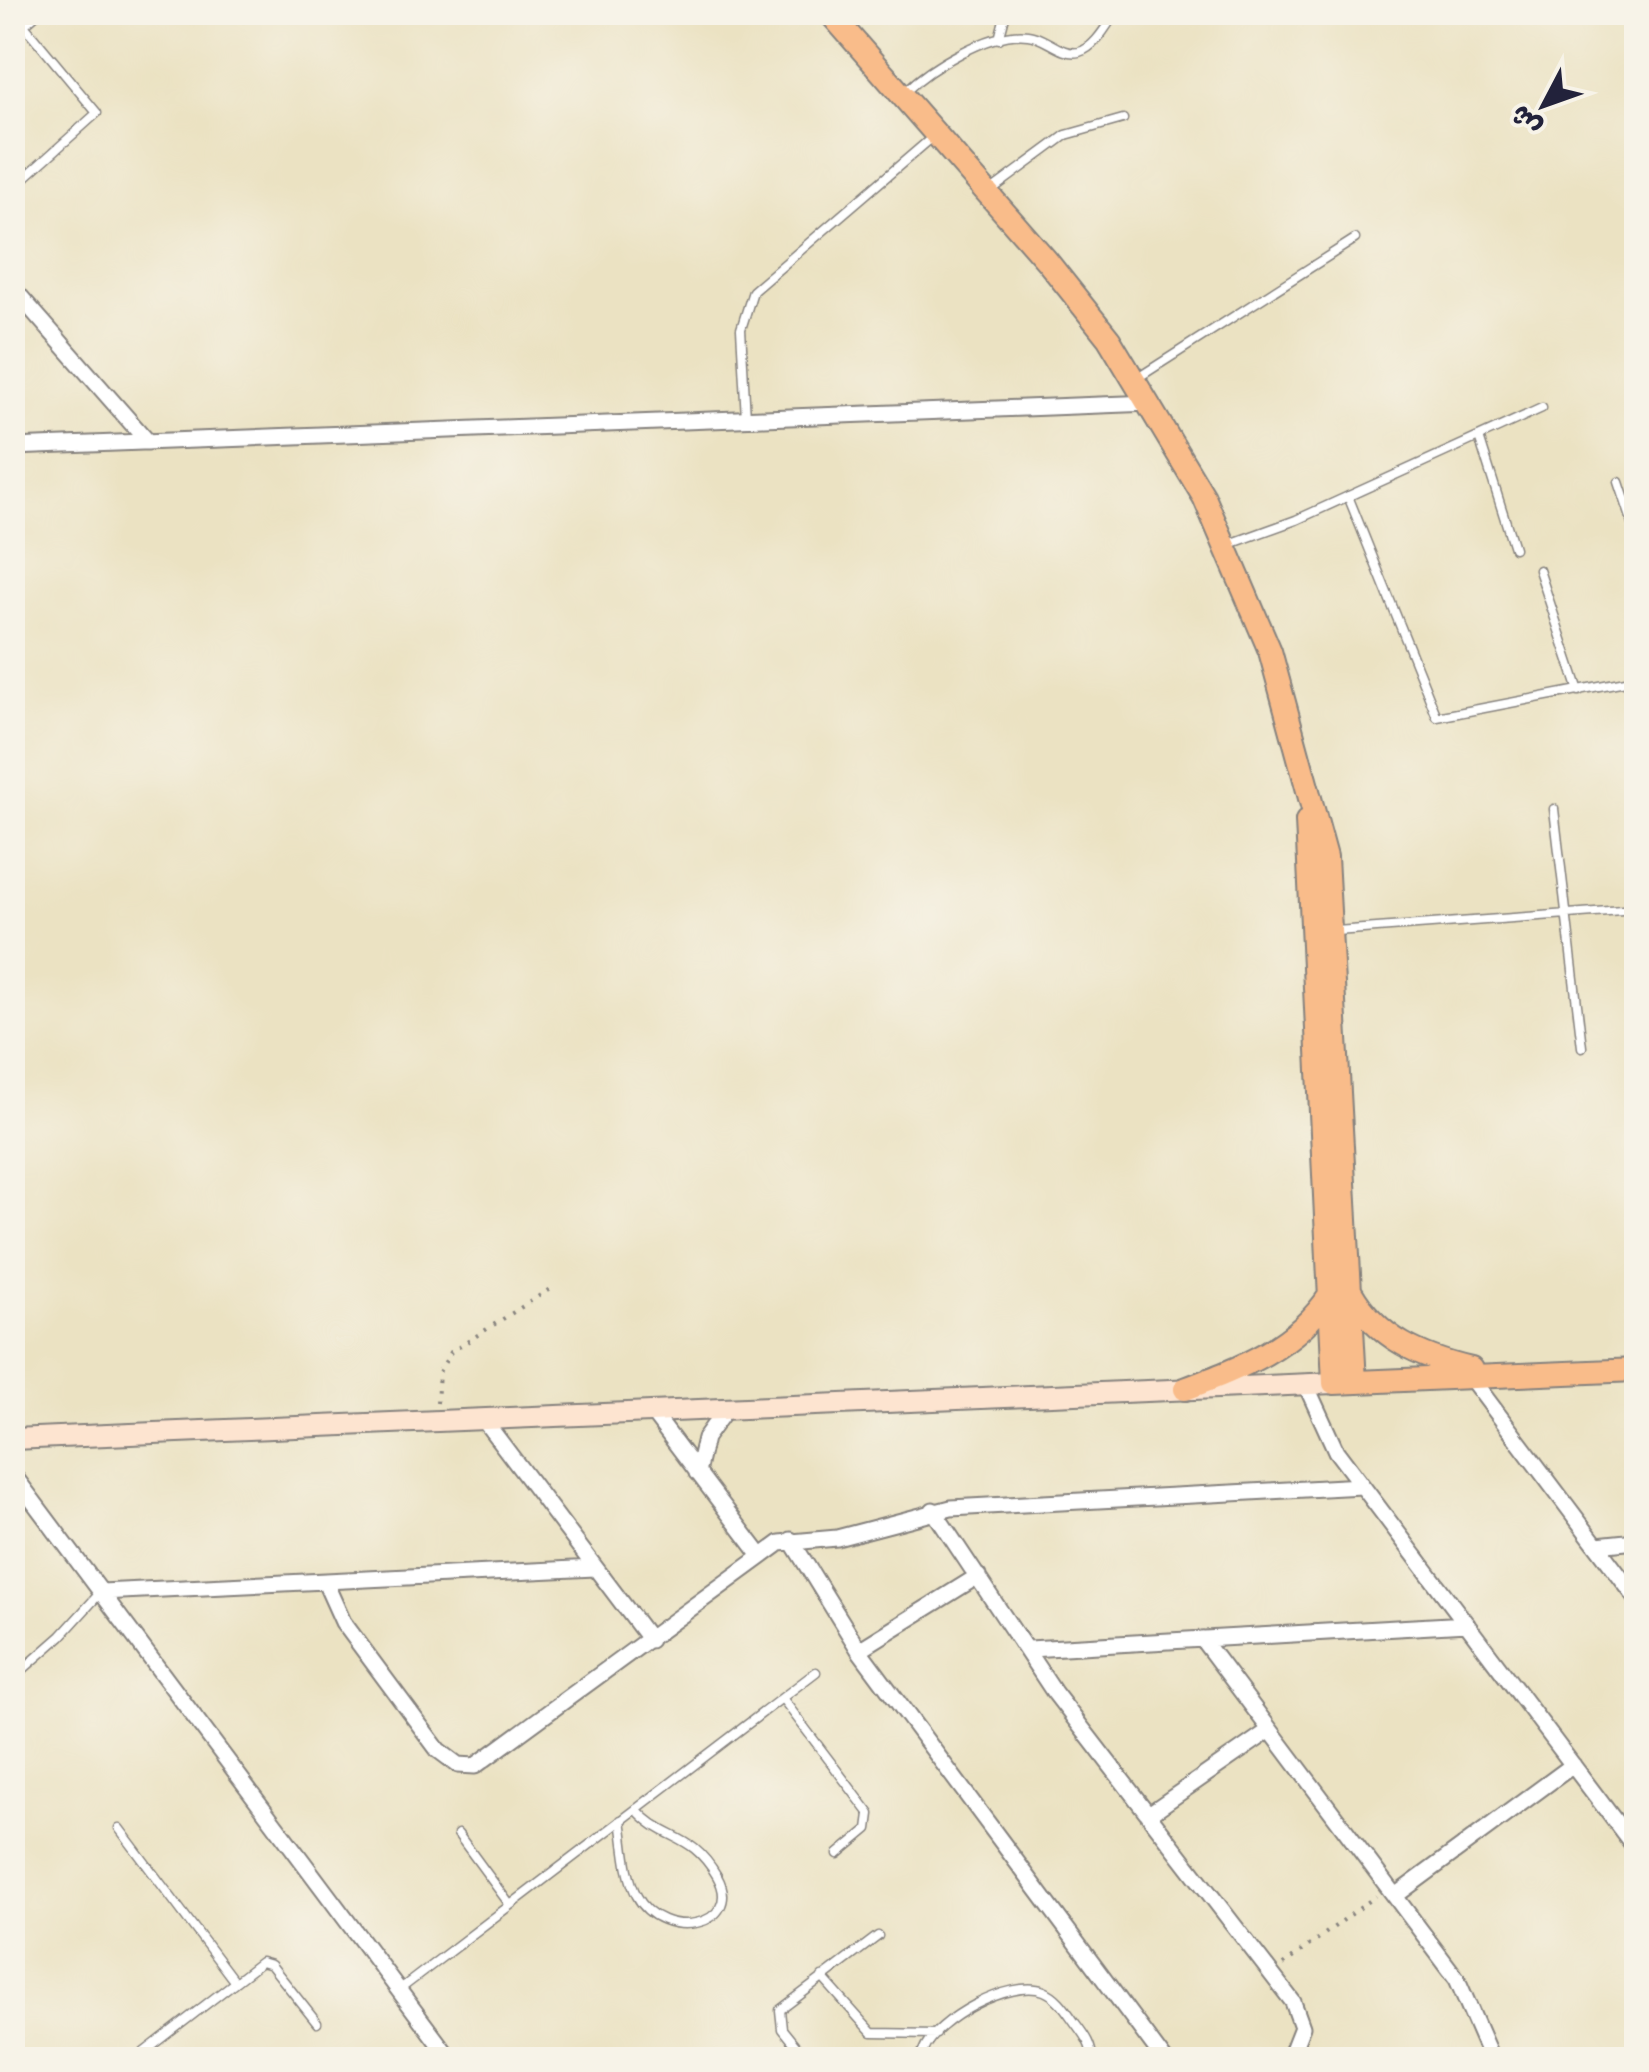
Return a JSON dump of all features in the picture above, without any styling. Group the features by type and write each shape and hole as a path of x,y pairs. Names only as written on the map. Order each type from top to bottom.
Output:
{"main road":[{"path":"829,12 1079,299 1152,403 1227,545 1270,651 1326,856 1339,1292 1308,1324 1281,1344 1184,1389"},
{"path":"1307,783 1345,1383"},
{"path":"1339,1292 1406,1348 1437,1361 1499,1376"},
{"path":"12,1439 1636,1370"}],"street":[{"path":"12,287 148,442"},
{"path":"12,447 1152,403"},
{"path":"1470,1377 1636,1598"},
{"path":"1306,1385 1323,1431 1362,1486 1636,1848"},
{"path":"697,1473 705,1438 726,1408"},
{"path":"652,1412 761,1556"},
{"path":"482,1419 650,1640"},
{"path":"12,1473 451,2060"},
{"path":"325,1582 344,1622 438,1750 458,1765 475,1766 490,1759 761,1556 791,1540 837,1538 933,1510 1362,1486"},
{"path":"933,1510 1054,1692 1299,2014 1300,2040 1289,2060"},
{"path":"791,1540 859,1650 1164,2060"},
{"path":"1597,1546 1636,1541"},
{"path":"101,1592 595,1568"},
{"path":"859,1650 978,1576"},
{"path":"1029,1649 1467,1624"},
{"path":"1202,1639 1466,1993 1492,2060"},
{"path":"1149,1814 1270,1730"},
{"path":"1392,1891 1574,1765"}],"lane":[{"path":"12,188 97,113 13,12"},
{"path":"24,25 39,12"},
{"path":"999,39 1006,12"},
{"path":"901,96 919,78 952,58 999,39 1030,35 1068,52 1078,52 1095,40 1116,12"},
{"path":"987,194 1066,135 1124,119"},
{"path":"746,418 741,329 753,291 935,135"},
{"path":"1136,379 1355,239"},
{"path":"1227,545 1348,496 1542,408"},
{"path":"1478,437 1514,548"},
{"path":"1619,482 1636,533"},
{"path":"1348,496 1434,714 1441,718 1636,679"},
{"path":"1538,570 1579,690"},
{"path":"1554,810 1582,1047"},
{"path":"1331,932 1566,911 1636,909"},
{"path":"12,1679 61,1636 101,1592"},
{"path":"399,1990 816,1672"},
{"path":"782,1698 872,1818 868,1829 838,1854"},
{"path":"622,1820 632,1884 648,1911 675,1924 699,1924 712,1916 720,1903 721,1887 696,1846 654,1826 636,1809"},
{"path":"119,1828 234,1981"},
{"path":"458,1834 510,1905"},
{"path":"807,2060 782,2029 778,2017 785,2005 878,1936"},
{"path":"134,2060 257,1963 268,1963 317,2023"},
{"path":"822,1977 872,2033 936,2034"},
{"path":"926,2060 925,2045 936,2034 994,1995 1036,1989 1056,1998 1088,2040 1092,2060"}],"path":[{"path":"436,1421 439,1372 446,1358 553,1287"},
{"path":"1272,1974 1392,1891"}]}
